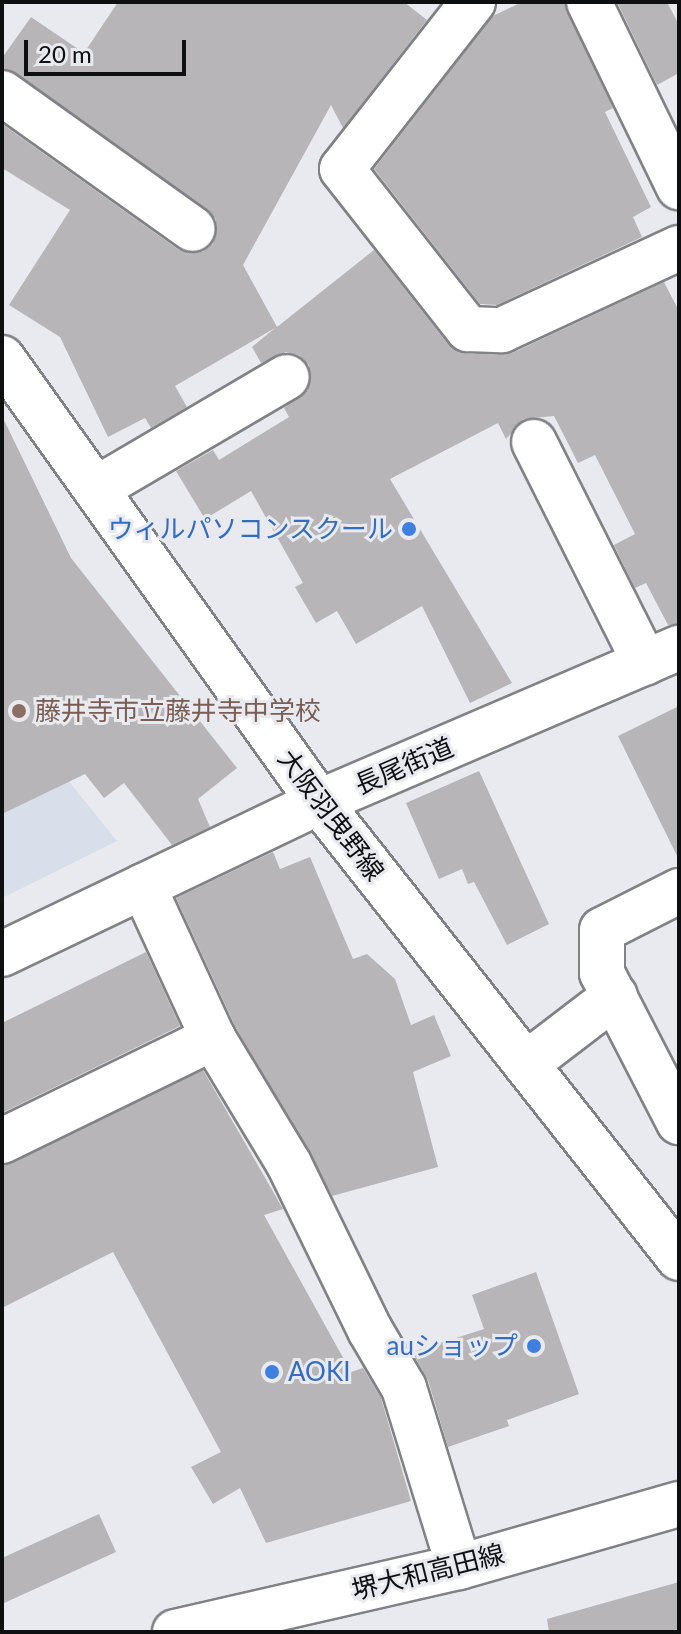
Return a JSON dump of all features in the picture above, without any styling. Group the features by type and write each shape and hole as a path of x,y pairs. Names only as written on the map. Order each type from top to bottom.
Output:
{"street":[{"path":"473,2 342,169 468,329 502,330 679,248"},
{"path":"589,2 679,187"},
{"path":"2,93 193,229"},
{"name":"大阪羽曳野線","path":"2,358 319,802 679,1258"},
{"path":"96,489 287,377"},
{"path":"534,442 662,655"},
{"name":"長尾街道","path":"2,954 319,802 662,655"},
{"path":"143,886 213,1038 289,1164 370,1330 404,1388 459,1567"},
{"path":"679,891 602,930 602,973 679,1122"},
{"path":"526,1064 615,996"},
{"path":"2,1141 213,1038"},
{"name":"堺大和高田線","path":"175,1632 459,1567 679,1504"}],"shaded area":[{"name":"藤井寺市立藤井寺中学校","path":"2,638 71,784 117,841 2,898"}],"building":[{"path":"118,2 404,2 427,20 343,128 331,105 243,265 277,327 374,250 448,344 467,354 512,353 664,282 679,311 679,624 668,625 646,583 635,588 614,545 635,534 595,455 578,463 554,416 524,419 506,439 498,423 390,479 512,683 470,703 422,606 356,644 337,611 316,623 295,587 303,583 251,491 205,519 176,471 213,450 219,460 289,417 284,408 308,390 309,365 299,355 286,352 261,363 252,347 275,328 175,386 187,407 151,428 145,418 108,437 60,337 9,305 70,210 2,168 2,124 179,250 203,252 213,244 216,219 16,73 2,68 2,58 31,17 84,53"},
{"path":"522,2 564,2 613,108 605,112 651,207 633,217 642,237 497,305 480,304 374,169 493,16"},
{"path":"617,2 667,2 679,25 679,73 657,85"},
{"path":"2,416 71,558 237,768 198,799 210,827 172,845 124,783 104,798 85,774 2,814"},
{"path":"679,706 679,860 618,736"},
{"path":"479,771 549,924 507,945 474,882 468,884 462,869 439,879 406,803"},
{"path":"273,852 280,869 310,857 353,959 367,954 395,979 411,1025 434,1015 451,1056 413,1072 438,1167 332,1196 235,1026 176,898"},
{"path":"146,952 180,1026 2,1113 2,1023"},
{"path":"203,1070 283,1209 264,1215 351,1372 363,1368 381,1398 411,1501 266,1543 240,1488 213,1504 191,1467 221,1452 113,1252 2,1308 2,1166"},
{"path":"536,1272 579,1394 507,1420 509,1426 448,1447 428,1380 412,1352 484,1329 472,1295"},
{"path":"99,1514 116,1552 2,1604 2,1558"},
{"path":"679,1582 679,1632 549,1632 547,1619"}],"place":[{"name":"ウィルパソコンスクール","path":"409,529"},
{"name":"藤井寺市立藤井寺中学校","path":"19,711"},
{"name":"auショップ","path":"534,1346"},
{"name":"AOKI","path":"272,1372"}]}
